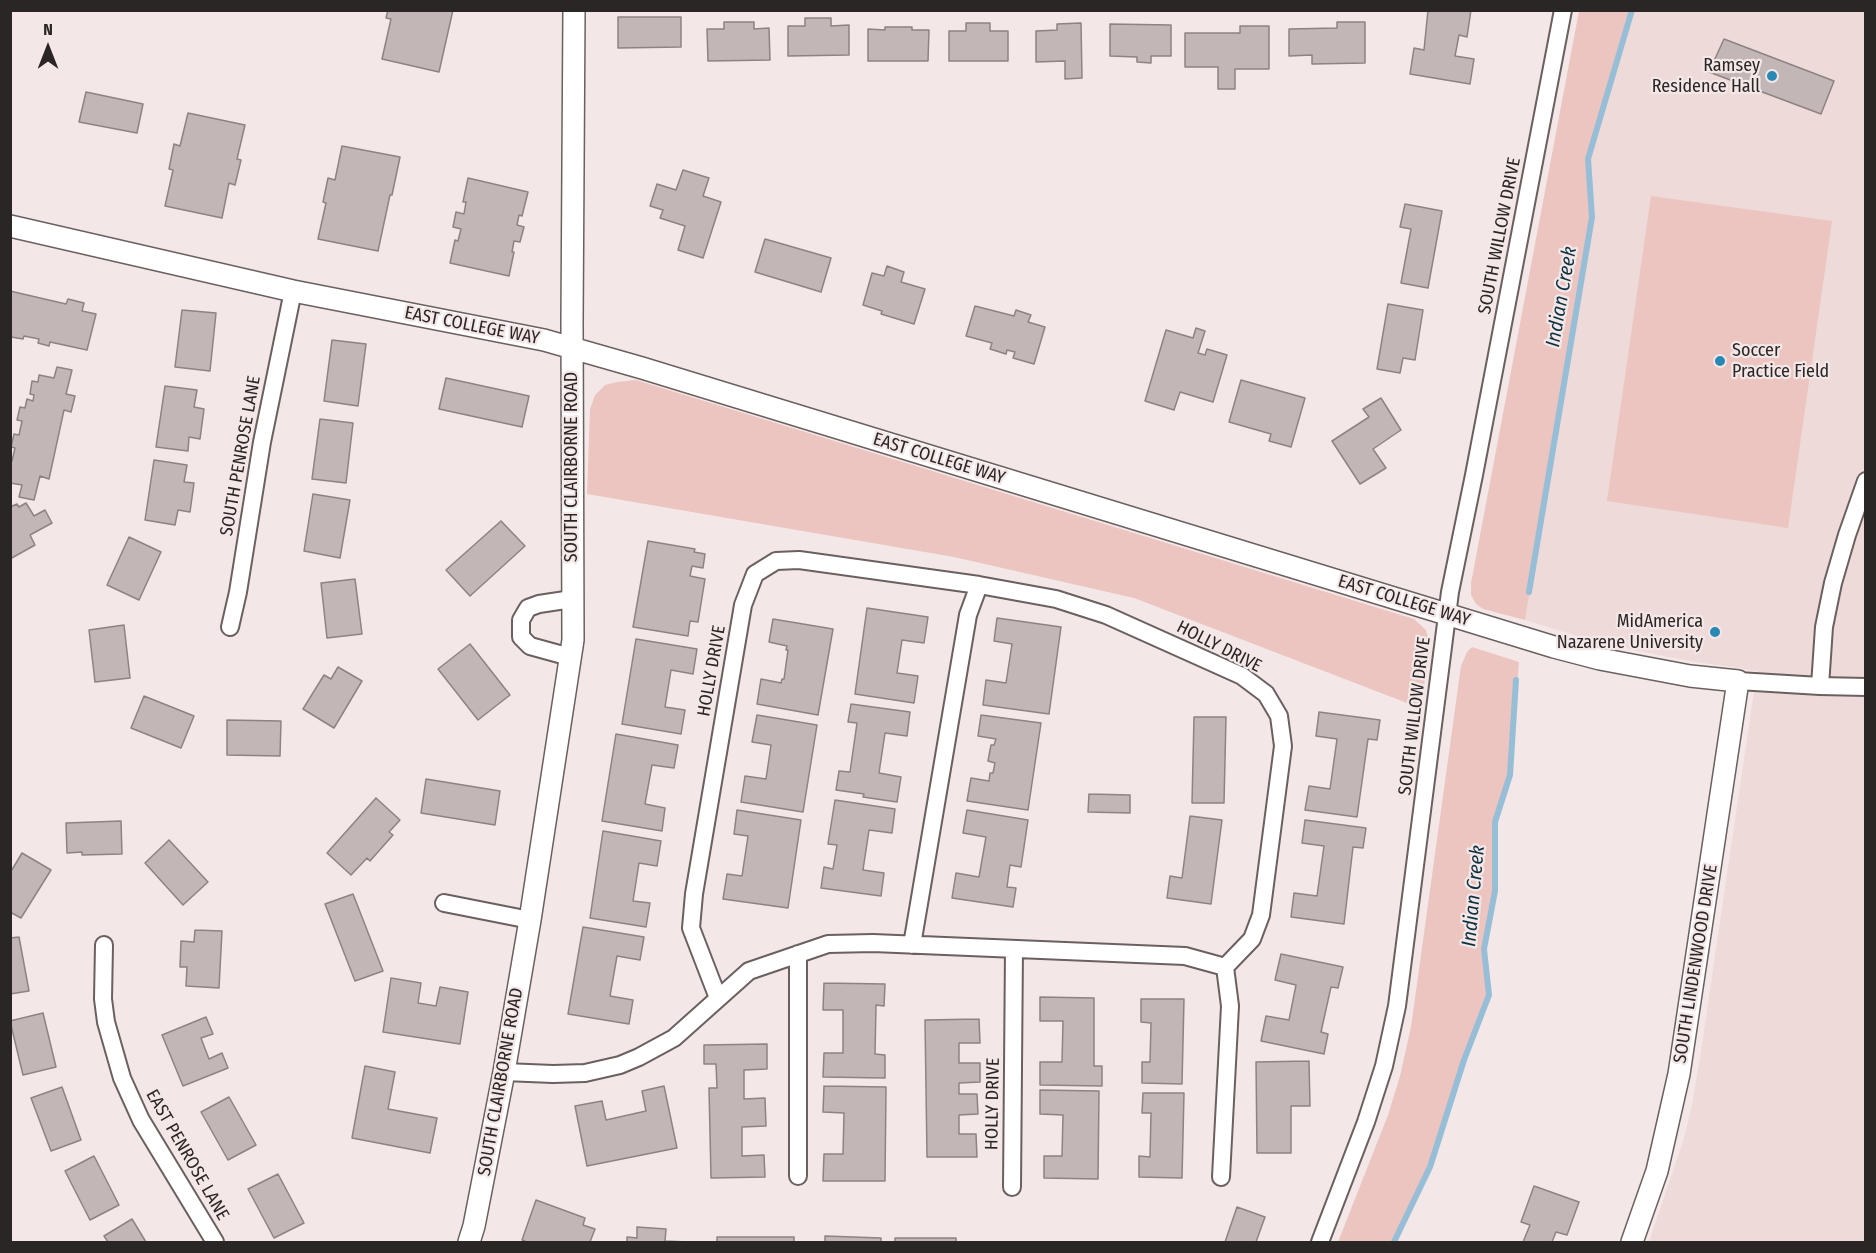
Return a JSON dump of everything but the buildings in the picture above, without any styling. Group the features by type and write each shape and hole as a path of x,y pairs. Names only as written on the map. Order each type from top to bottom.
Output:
{"street":[{"name":"SOUTH CLAIRBORNE ROAD","path":"469,1242 504,1072 573,640 574,10"},
{"name":"SOUTH WILLOW DRIVE","path":"1320,1242 1380,1077 1397,1006 1450,592 1477,464 1563,10"},
{"name":"EAST COLLEGE WAY","path":"10,226 292,291 544,340 1554,647 1600,659 1690,676 1738,681 1866,687"},
{"name":"SOUTH PENROSE LANE","path":"230,627 238,592 262,442 292,291"},
{"path":"1820,686 1824,627 1833,583 1866,481"},
{"name":"HOLLY DRIVE","path":"718,998 691,928 694,894 743,605 755,574 776,561 799,560 979,585 1056,599 1106,615 1242,676 1266,694 1279,716 1283,746 1261,915 1252,939 1225,967"},
{"path":"912,945 968,615 979,585"},
{"path":"570,657 530,646 521,637 521,620 528,608 572,599"},
{"name":"SOUTH LINDENWOOD DRIVE","path":"1632,1242 1657,1171 1679,1074 1738,681"},
{"path":"444,903 530,920"},
{"path":"504,1072 553,1074 585,1072 620,1065 674,1038 749,971 828,944 912,945 1185,956 1225,967 1230,1006 1221,1177"},
{"name":"EAST PENROSE LANE","path":"104,945 103,999 106,1022 122,1078 141,1120 215,1242"},
{"name":"HOLLY DRIVE","path":"1012,1187 1014,949"},
{"path":"798,954 798,1176"}],"shaded area":[{"path":"1579,11 1632,11 1588,159 1592,217 1525,620 1483,609 1476,604 1471,595 1471,583"},
{"name":"MidAmerica Nazarene University","path":"1632,11 1865,11 1865,1242 1649,1242 1684,1138 1692,1105 1757,671 1603,644 1525,620 1592,217 1588,159"},
{"name":"Soccer Practice Field","path":"1651,196 1832,221 1788,528 1607,501"},
{"path":"636,380 1414,619 1426,630 1429,642 1429,658 1420,708 1134,598 954,557 587,494 590,409 595,395 605,385"},
{"path":"1472,647 1519,662 1510,775 1495,822 1495,891 1484,949 1489,995 1464,1060 1430,1167 1394,1242 1338,1242 1388,1115 1400,1076 1411,1027 1461,666 1467,652"}],"waterway":[{"name":"Indian Creek","path":"1529,592 1592,217 1588,159 1632,10"},
{"name":"Indian Creek","path":"1394,1242 1430,1167 1464,1060 1489,995 1484,949 1495,891 1495,822 1510,775 1516,680"}],"place":[{"name":"Ramsey Residence Hall","path":"1772,76"},
{"name":"Soccer Practice Field","path":"1720,361"},
{"name":"MidAmerica Nazarene University","path":"1715,632"}]}
